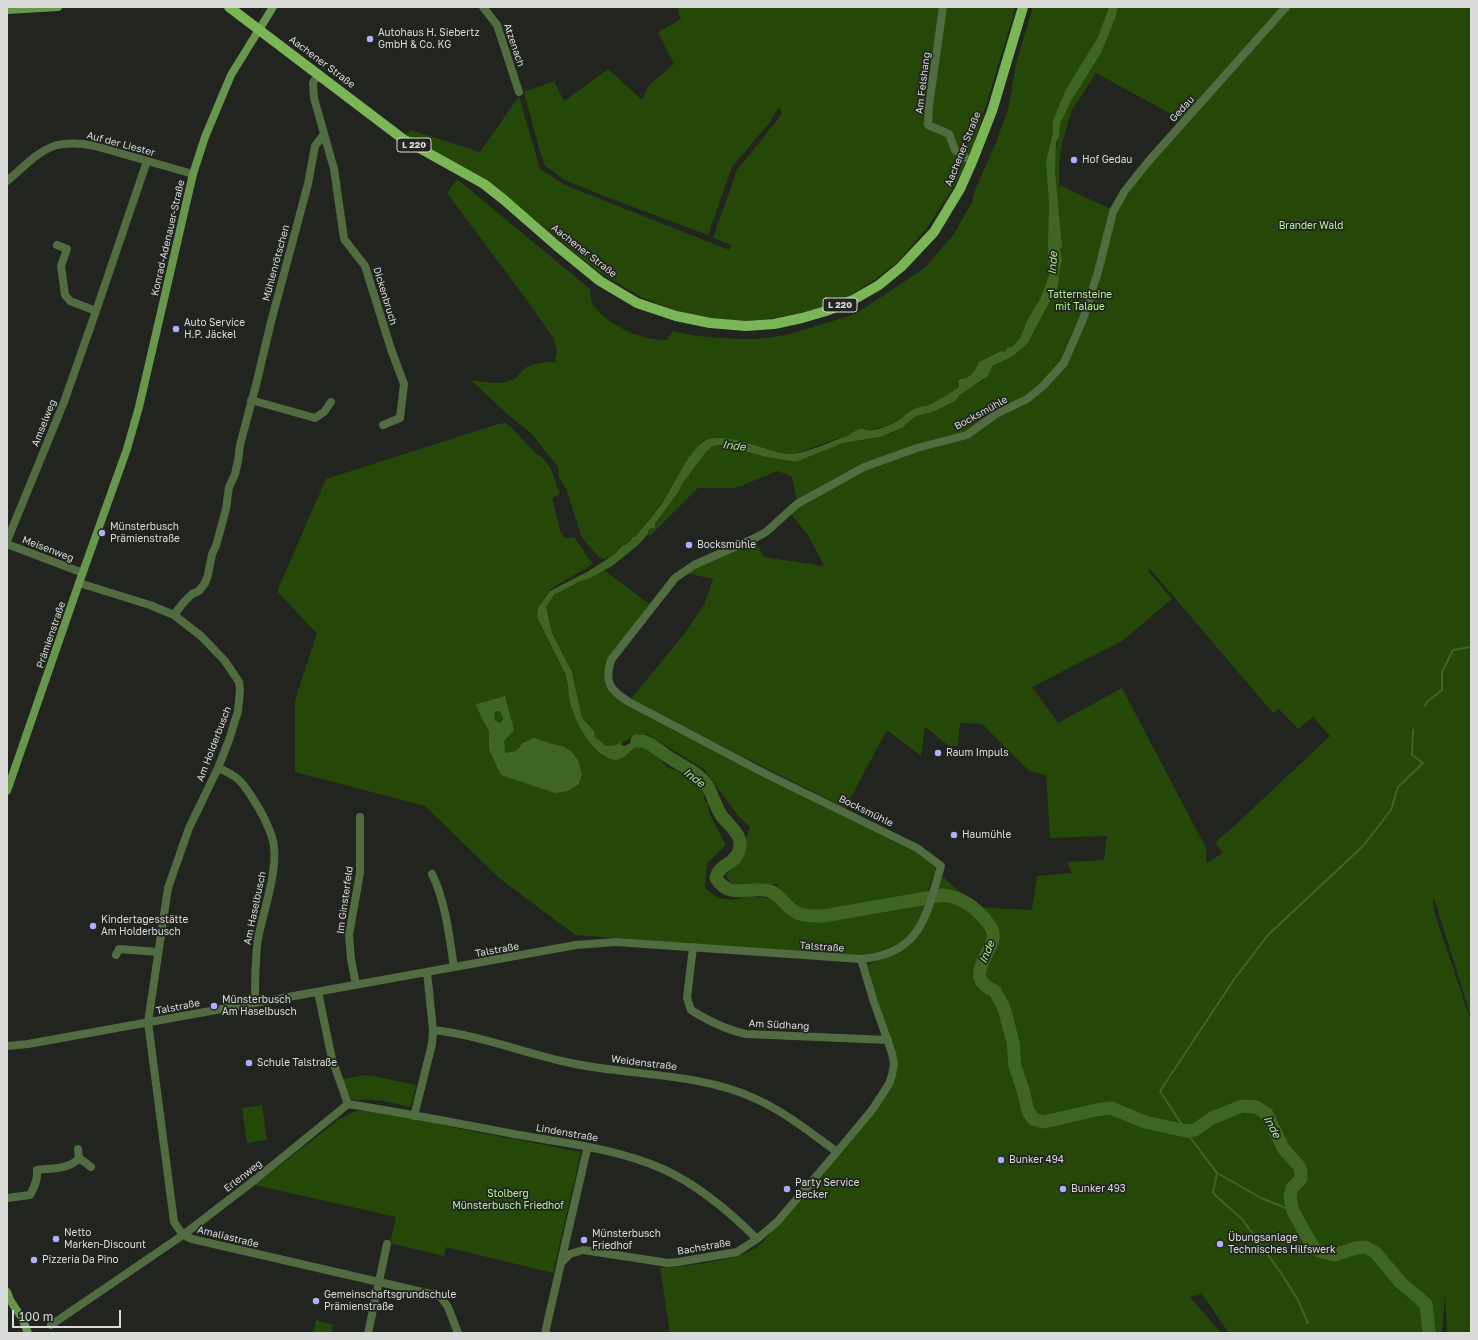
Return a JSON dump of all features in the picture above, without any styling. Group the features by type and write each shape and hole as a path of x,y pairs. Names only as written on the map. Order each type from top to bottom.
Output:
{"main road":[{"name":"Aachener Straße","path":"229,7 403,139 484,184 600,281 638,303 676,316 710,323 746,326 774,324 802,318 826,311 853,300 879,285 901,267 934,232 960,189 972,162 992,110 1022,7"}],"street":[{"path":"7,10 58,7"},
{"name":"Konrad-Adenauer-Straße","path":"114,486 127,449 139,407 194,174 205,137 228,81 273,7"},
{"name":"Atzenach","path":"483,7 497,25 519,92"},
{"name":"Am Felshang","path":"943,7 929,106 928,125 949,134 955,150 972,162"},
{"name":"Gedau","path":"1107,234 1113,212 1124,192 1147,163 1286,7"},
{"name":"Dickenbruch","path":"318,74 313,83 314,98 334,169 344,239 365,266 391,349 404,384 400,418 383,426"},
{"name":"Mühlenrötschen","path":"174,615 192,594 199,590 207,579 212,554 216,546 226,509 226,499 229,487 237,468 240,445 251,400 308,184 315,146 324,134"},
{"name":"Auf der Liester","path":"7,181 44,150 63,144 79,143 194,174"},
{"name":"Amselweg","path":"7,542 64,402 147,161"},
{"name":"Bocksmühle","path":"941,866 917,848 766,774 629,702 615,693 608,682 608,672 611,660 675,578 694,565 766,532 797,504 864,467 917,448 967,435 996,414 1027,399 1043,386 1064,363 1083,319 1098,272 1107,234"},
{"path":"57,245 67,249 61,266 65,295 70,302 96,311"},
{"path":"251,400 315,418 324,412 331,402"},
{"name":"Prämienstraße","path":"7,792 114,486"},
{"name":"Meisenweg","path":"7,542 83,573"},
{"name":"Am Holderbusch","path":"79,583 150,605 174,615 202,636 225,662 239,682 240,700 238,711 218,768 190,828 168,888 148,1022"},
{"name":"Am Haselbusch","path":"218,768 233,775 242,783 262,814 273,838 274,867 256,952 255,1002"},
{"name":"Im Ginsterfeld","path":"356,985 351,959 349,936 360,873 360,818"},
{"name":"Talstraße","path":"7,1046 28,1044 576,945 616,942 861,960 887,955 907,944 915,935 927,908 941,866"},
{"path":"432,874 440,889 447,918 454,967"},
{"name":"Am Südhang","path":"693,947 687,998 691,1010 697,1014 737,1032 746,1034 888,1040"},
{"path":"116,955 119,949 158,952"},
{"name":"Bachstraße","path":"561,1263 570,1254 583,1250 657,1262 678,1262 737,1252 757,1239 777,1222 872,1110 889,1084 892,1075 894,1064 892,1053 861,960"},
{"path":"414,1116 432,1044 433,1030 427,972"},
{"path":"318,992 332,1059 348,1104"},
{"name":"Amaliastraße","path":"148,1022 174,1222 183,1235 199,1241 440,1296 448,1307 458,1333"},
{"name":"Weidenstraße","path":"433,1030 456,1032 473,1036 564,1062 687,1079 720,1086 755,1098 784,1113 837,1152"},
{"name":"Lindenstraße","path":"348,1104 588,1147 623,1154 642,1160 688,1183 740,1222 757,1239"},
{"name":"Erlenweg","path":"51,1325 183,1235 256,1179 348,1104"},
{"path":"545,1333 584,1158 588,1147"},
{"path":"7,1198 30,1195 36,1184 38,1176 37,1170 72,1164 78,1158 78,1149"},
{"path":"78,1158 91,1167"},
{"path":"368,1333 387,1244"},
{"path":"7,1292 10,1300 22,1318 28,1333"}],"green space":[{"path":"1016,7 970,157 954,187 926,229 897,263 851,295 823,307 774,318 746,321 712,319 679,312 641,297 597,271 487,180 404,136 411,130 480,152 519,96 540,169 565,185 729,250 731,245 713,238 737,170 782,114 779,107 770,122 732,167 708,235 565,180 545,166 524,92 554,81 564,101 608,69 642,100 649,85 674,64 658,32 681,19 677,8"},
{"path":"1033,7 1109,7 1098,37 1066,89 1053,120 1053,132 1046,161 1054,160 1061,120 1101,53 1115,19 1118,7 1471,7 1471,1017 1435,901 1433,899 1434,912 1471,1021 1471,1333 1447,1333 1445,1297 1442,1333 1229,1333 1201,1293 1190,1297 1221,1333 670,1333 660,1268 695,1265 731,1258 752,1250 758,1246 765,1240 822,1172 895,1076 878,1001 867,965 907,947 942,876 977,907 1032,910 1037,876 1072,873 1067,862 1104,860 1107,836 1050,838 1046,775 1029,771 982,724 960,723 958,746 949,746 925,727 921,756 887,730 845,808 630,700 684,634 704,605 713,579 686,573 755,540 764,557 824,566 808,535 790,513 798,506 792,477 778,471 736,488 698,488 650,536 648,534 649,529 655,528 655,525 679,491 682,484 706,452 713,446 722,445 766,457 796,462 843,443 871,439 891,433 902,428 914,417 935,411 953,402 960,395 984,380 987,360 1001,351 979,362 974,372 970,376 959,379 958,387 947,396 927,406 914,409 888,425 868,431 858,429 851,434 797,453 792,454 776,452 719,437 703,441 695,450 676,479 669,493 636,536 632,538 630,542 622,546 615,554 605,559 600,558 581,535 567,491 559,477 558,467 531,433 507,414 471,380 493,383 509,381 516,378 523,369 528,366 539,363 555,362 557,351 554,339 529,303 447,193 457,179 590,289 593,305 601,314 616,325 632,333 658,340 667,340 673,331 697,336 734,339 757,339 787,335 855,314 919,272 928,264 954,234 972,202 975,190 995,145 1009,106 1016,63","holes":["1096,73 1182,120 1109,208 1059,185 1059,165 1062,143 1072,110","1150,569 1273,713 1279,709 1298,729 1313,717 1330,736 1230,830 1215,842 1223,853 1206,863 1206,848 1122,688 1058,723 1032,687 1122,641 1172,599 1148,571","1252,1102 1248,1109 1220,1118 1221,1109"]},
{"path":"505,423 512,428 535,453 543,458 550,467 560,494 552,498 561,533 565,538 574,537 593,564 549,590 550,591 540,606 537,617 566,674 574,715 592,746 605,757 612,760 617,760 641,745 650,747 668,768 676,770 699,785 704,792 704,799 708,804 709,813 726,845 707,863 705,888 718,898 732,900 750,897 771,898 778,884 735,886 730,882 726,875 737,865 750,827 739,817 704,769 647,734 634,737 613,746 606,746 595,737 593,731 582,718 572,672 552,633 546,607 554,595 604,570 649,604 609,660 614,694 921,854 937,865 927,893 888,898 887,906 926,904 920,922 913,934 895,949 861,956 575,935 499,878 425,806 295,772 295,700 317,634 277,591 326,479","holes":["505,696 503,741 505,753 516,751 523,743 549,743 562,746 555,793 489,749 489,731 476,704"]},
{"path":"496,712 500,712 502,713 502,721 496,722 493,719 493,715"},
{"path":"365,1075 416,1085 411,1106 409,1107 378,1100 351,1099 343,1079"},
{"path":"262,1105 267,1140 247,1143 242,1108"},
{"name":"Stolberg Münsterbusch Friedhof","path":"377,1110 461,1129 581,1152 553,1273 446,1247 444,1256 390,1243 396,1217 255,1185 338,1120 356,1111"},
{"path":"316,1320 333,1325 331,1333 313,1333"}],"water":[{"path":"1109,7 1118,7 1115,19 1101,53 1071,101 1060,124 1059,136 1056,143 1055,172 1062,260 1058,276 1058,286 1027,344 1013,356 992,366 988,376 960,395 955,401 935,411 914,417 902,428 880,437 843,443 796,462 766,457 722,445 713,446 706,452 682,484 679,491 655,524 655,528 649,529 648,534 638,545 612,566 554,595 546,607 552,633 572,672 582,718 594,731 595,737 606,746 613,746 622,742 621,745 625,746 639,737 646,738 656,743 651,748 643,745 637,746 622,758 616,760 609,759 603,755 589,742 576,721 569,697 565,673 537,617 538,608 550,591 587,572 615,554 622,546 630,542 632,538 636,536 662,504 689,458 703,442 711,438 722,438 781,453 791,454 804,452 849,435 859,429 869,431 899,420 914,409 926,406 949,394 959,386 958,381 960,379 972,374 979,362 1001,351 1005,352 1007,348 1013,346 1020,338 1028,319 1041,298 1049,275 1049,204 1046,161 1053,132 1053,120 1066,89 1098,37"},
{"path":"505,696 514,730 504,741 505,753 516,751 523,743 534,738 562,746 572,752 578,760 582,774 579,784 568,791 555,793 501,775 489,749 489,731 476,704","holes":["498,711 502,714 503,719 500,723 494,720 495,712"]}],"waterway":[{"path":"1425,706 1427,702 1442,690 1442,672 1453,650 1471,647"},
{"path":"1293,1211 1261,1198 1217,1173 1192,1140 1160,1091 1235,978 1268,935 1363,846 1391,810 1398,787 1423,763 1412,755 1413,730"},
{"name":"Inde","path":"637,741 643,741 650,744 694,772 707,785 719,812 740,840 737,856 720,870 716,878 728,889 734,891 770,891 778,896 793,911 808,916 824,916 943,895 959,899 983,916 991,928 993,939 980,967 979,974 981,980 986,986 995,991 1004,1008 1013,1042 1015,1066 1028,1111 1033,1119 1044,1122 1111,1108 1145,1122 1186,1131 1195,1130 1212,1118 1242,1106 1256,1107 1267,1114 1283,1148 1299,1166 1301,1171 1301,1179 1292,1188 1290,1197 1293,1211 1313,1247 1319,1251 1334,1255 1356,1248 1365,1247 1375,1252 1400,1282 1426,1304 1429,1333"},
{"path":"1217,1173 1213,1192 1242,1219 1281,1273 1298,1300 1308,1323"}],"place":[{"name":"Autohaus H. Siebertz GmbH & Co. KG","path":"370,39"},
{"name":"Hof Gedau","path":"1074,160"},
{"name":"Auto Service H.P. Jäckel","path":"176,329"},
{"name":"Münsterbusch Prämienstraße","path":"102,533"},
{"name":"Bocksmühle","path":"689,545"},
{"name":"Raum Impuls","path":"938,753"},
{"name":"Haumühle","path":"954,835"},
{"name":"Kindertagesstätte Am Holderbusch","path":"93,926"},
{"name":"Münsterbusch Am Haselbusch","path":"214,1006"},
{"name":"Schule Talstraße","path":"249,1063"},
{"name":"Bunker 494","path":"1001,1160"},
{"name":"Party Service Becker","path":"787,1189"},
{"name":"Bunker 493","path":"1063,1189"},
{"name":"Netto Marken-Discount","path":"56,1239"},
{"name":"Münsterbusch Friedhof","path":"584,1240"},
{"name":"Übungsanlage Technisches Hilfswerk","path":"1220,1244"},
{"name":"Pizzeria Da Pino","path":"34,1260"},
{"name":"Gemeinschaftsgrundschule Prämienstraße","path":"316,1301"}],"park label":[{"name":"Brander Wald","path":"1311,226"},
{"name":"Tatternsteine mit Talaue","path":"1080,300"}]}
